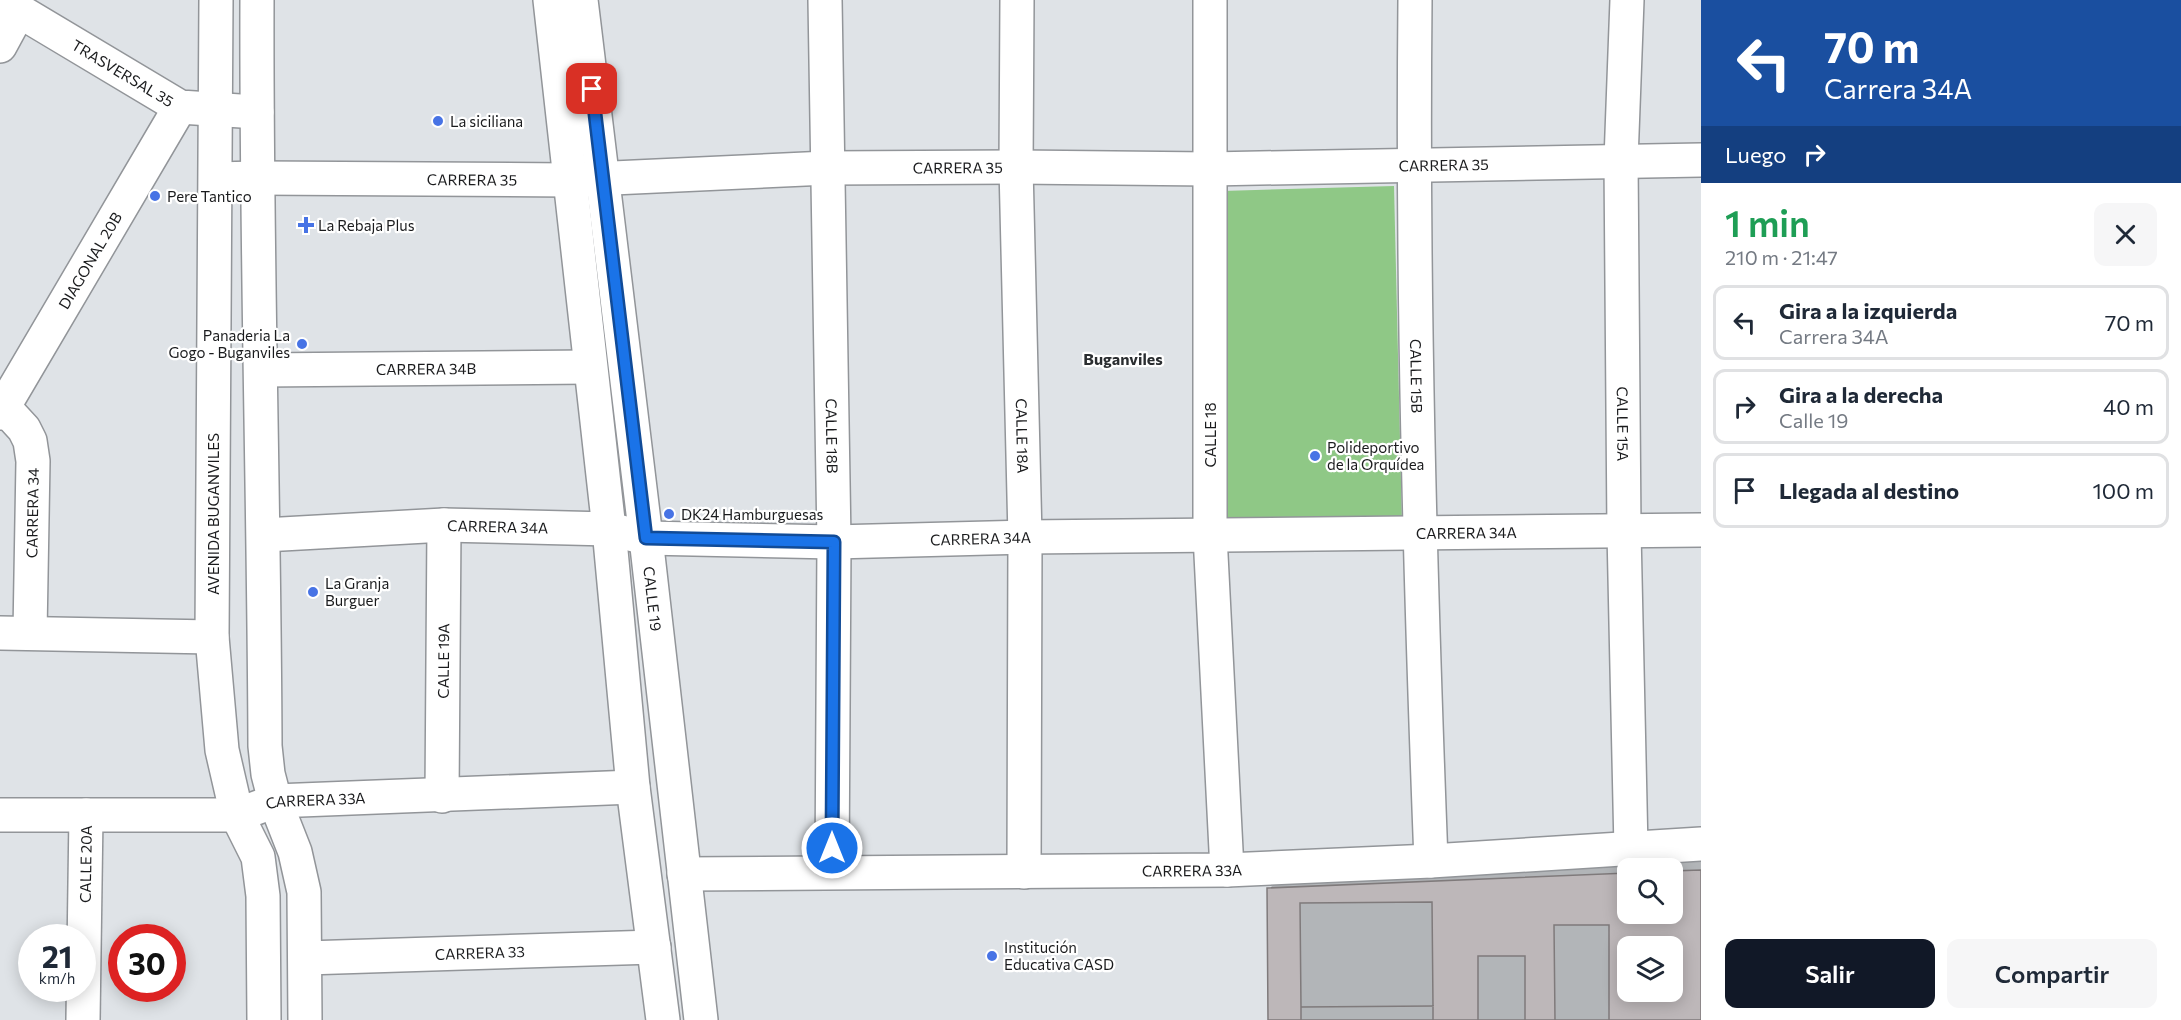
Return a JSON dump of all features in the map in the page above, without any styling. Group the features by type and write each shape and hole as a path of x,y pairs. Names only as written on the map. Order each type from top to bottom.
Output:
{"street":[{"name":"AVENIDA BUGANVILES","path":"216,0 212,637 222,750 237,815 258,857 263,896 264,1020"},
{"path":"257,0 257,178 264,535 265,746 274,801 295,852 304,892 306,958 304,1020"},
{"path":"550,0 609,529 633,787 663,1020"},
{"name":"CALLE 19","path":"581,0 701,1020"},
{"name":"CALLE 18B","path":"825,0 834,542 832,872"},
{"name":"CALLE 18A","path":"1017,0 1016,167 1025,537 1024,872"},
{"name":"CALLE 18","path":"1210,0 1210,535 1227,870"},
{"name":"CALLE 15B","path":"1415,0 1413,167 1419,532 1431,861"},
{"name":"CALLE 15A","path":"1627,0 1621,160 1624,532 1632,849"},
{"name":"TRASVERSAL 35","path":"10,5 180,107 257,112"},
{"path":"0,46 10,5"},
{"name":"DIAGONAL 20B","path":"1,407 180,107"},
{"name":"CARRERA 35","path":"216,179 570,180 827,168 1210,169 1701,160"},
{"name":"CARRERA 34B","path":"261,370 590,367"},
{"name":"CARRERA 34","path":"1,407 24,429 30,441 33,461 15,633 212,637"},
{"name":"CARRERA 34A","path":"264,535 444,525 609,529 646,538 834,542 1025,537 1701,530"},
{"name":"CALLE 19A","path":"442,796 444,525"},
{"name":"CARRERA 33A","path":"0,815 237,815 274,801 633,787"},
{"name":"CALLE 20A","path":"83,1020 86,815"},
{"name":"CARRERA 33A","path":"684,874 1227,870 1431,861 1701,844"},
{"name":"CARRERA 33","path":"306,958 654,947"}],"green space":[{"path":"1394,186 1402,524 1223,525 1222,191"}],"building":[{"path":"1701,870 1701,1020 1268,1020 1267,888 1617,873 1617,924 1683,924 1683,871"},
{"path":"1432,902 1433,1006 1301,1007 1300,903"},
{"path":"1554,925 1609,925 1609,1020 1555,1020"},
{"path":"1478,956 1525,956 1525,1020 1478,1020"},
{"path":"1433,1006 1433,1020 1301,1020 1301,1007"}],"place":[{"name":"La siciliana","path":"438,121"},
{"name":"Pere Tantico","path":"155,196"},
{"name":"La Rebaja Plus","path":"306,225"},
{"name":"Panaderia La Gogo - Buganviles","path":"302,344"},
{"name":"Polideportivo de la Orquídea","path":"1315,456"},
{"name":"DK24 Hamburguesas","path":"669,514"},
{"name":"La Granja Burguer","path":"313,592"},
{"name":"Institución Educativa CASD","path":"992,956"}],"district":[{"name":"Buganviles","path":"1123,358"}],"route":[{"path":"592,89 646,538 834,542 832,848"}]}
